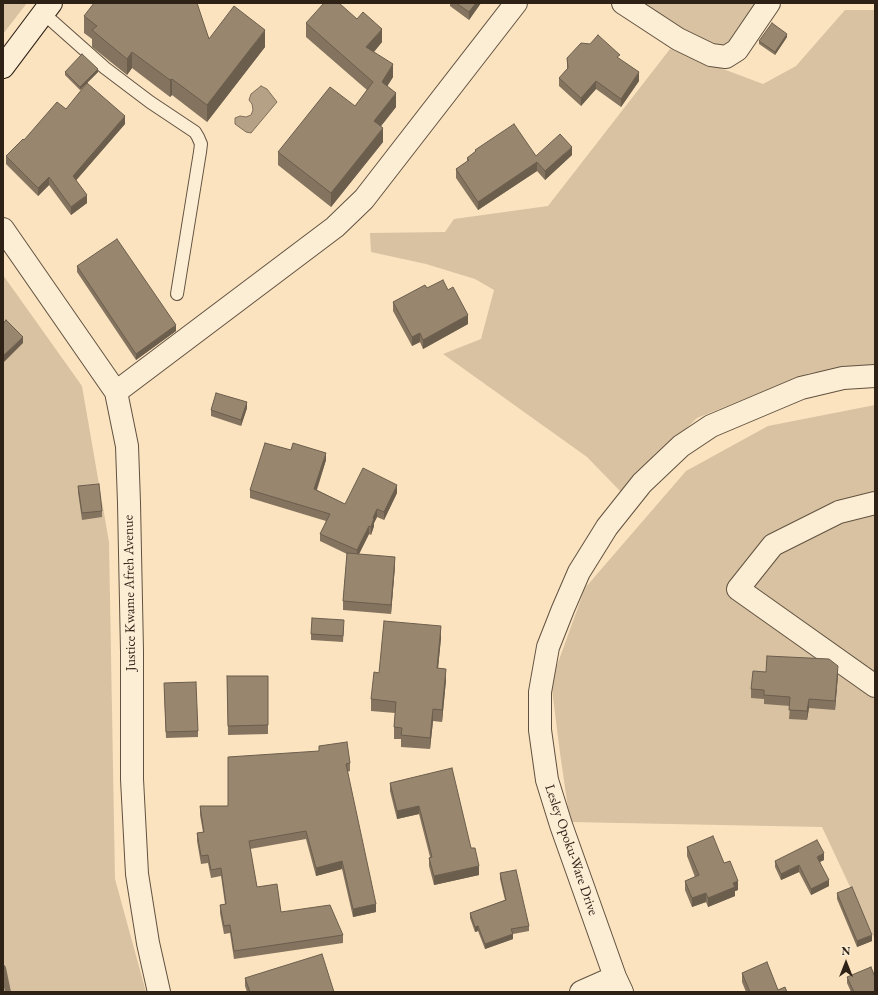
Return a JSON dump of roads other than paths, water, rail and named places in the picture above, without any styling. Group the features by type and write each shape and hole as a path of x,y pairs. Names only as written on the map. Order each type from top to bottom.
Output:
{"street":[{"path":"116,392 335,227 364,199 516,3"},
{"path":"623,3 678,39 711,55 726,57 737,50 769,3"},
{"path":"3,67 47,8"},
{"name":"Justice Kwame Afreh Avenue","path":"3,228 116,392 127,446 132,778 137,874 148,943 159,992"},
{"name":"Lesley Opoku-Ware Drive","path":"619,984 561,825 547,780 540,730 540,692 548,646 563,609 579,572 607,527 642,483 682,446 711,426 801,388 843,378 875,376"},
{"path":"875,503 839,512 773,545 738,589 875,686"},
{"path":"581,992 619,984"}],"lane":[{"path":"47,8 105,68 150,102 195,132 198,137 200,152 177,294"}],"waterway":[{"path":"3,968 8,992"}]}
